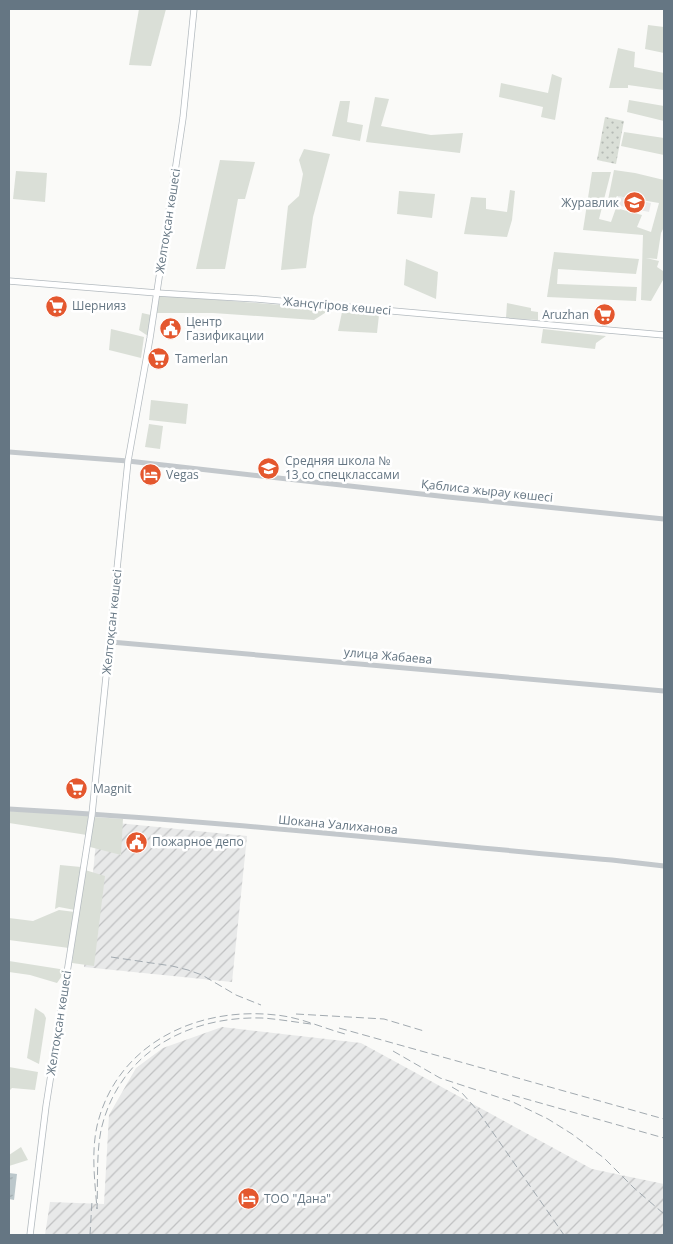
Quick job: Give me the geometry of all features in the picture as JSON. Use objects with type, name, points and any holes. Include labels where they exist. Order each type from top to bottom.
[{"type":"main road","name":"Желтоқсан көшесі","points":[[30,1235],[46,1106],[92,814],[128,461],[157,294],[183,118],[194,9]]},
{"type":"main road","name":"Жансүгіров көшесі","points":[[9,281],[157,294],[257,299],[664,335]]},
{"type":"street","name":"Қаблиса жырау көшесі","points":[[9,452],[128,461],[664,519]]},
{"type":"street","name":"улица Жабаева","points":[[111,642],[664,691]]},
{"type":"street","name":"Шокана Уалиханова","points":[[9,809],[92,814],[360,837],[664,866]]},
{"type":"shaded area","points":[[139,9],[166,9],[151,66],[129,65]]},
{"type":"shaded area","points":[[648,25],[664,27],[664,53],[645,49]]},
{"type":"shaded area","points":[[618,48],[635,52],[634,67],[664,73],[664,90],[628,85],[628,88],[609,88]]},
{"type":"shaded area","points":[[552,74],[562,78],[555,120],[541,117],[543,107],[499,97],[501,83],[548,93]]},
{"type":"shaded area","points":[[375,97],[389,99],[381,126],[431,135],[463,133],[460,153],[366,142]]},
{"type":"shaded area","points":[[629,100],[664,106],[664,121],[627,112]]},
{"type":"shaded area","points":[[340,101],[350,101],[347,122],[363,125],[360,141],[332,136]]},
{"type":"shaded area","points":[[605,117],[624,121],[616,164],[597,160]]},
{"type":"shaded area","points":[[624,132],[664,138],[664,155],[621,146]]},
{"type":"shaded area","points":[[304,149],[330,154],[313,217],[306,268],[281,270],[288,206],[299,196],[303,174],[299,160]]},
{"type":"shaded area","points":[[220,160],[255,162],[245,199],[238,199],[225,269],[196,269]]},
{"type":"shaded area","points":[[614,170],[664,180],[664,227],[661,233],[657,259],[646,258],[659,261],[657,267],[663,271],[663,280],[651,301],[641,300],[643,235],[583,230],[592,172],[611,172],[599,219],[611,222],[616,208],[642,215],[637,227],[651,232],[659,203],[617,196],[613,202],[608,200]]},
{"type":"shaded area","points":[[16,171],[47,173],[45,202],[13,199]]},
{"type":"shaded area","points":[[510,190],[515,191],[512,220],[507,237],[464,234],[471,197],[486,198],[486,209],[507,212]]},
{"type":"shaded area","points":[[399,191],[435,194],[432,218],[397,214]]},
{"type":"shaded area","points":[[618,196],[651,203],[649,212],[616,205]]},
{"type":"shaded area","points":[[554,252],[639,259],[636,274],[558,269],[557,284],[637,287],[636,301],[547,297]]},
{"type":"shaded area","points":[[406,259],[438,272],[436,299],[404,285]]},
{"type":"shaded area","points":[[159,295],[331,309],[314,320],[213,313],[157,313]]},
{"type":"shaded area","points":[[507,303],[531,308],[531,311],[538,312],[538,320],[506,318]]},
{"type":"shaded area","points":[[342,312],[379,315],[377,333],[338,331]]},
{"type":"shaded area","points":[[142,313],[151,315],[148,336],[139,330]]},
{"type":"shaded area","points":[[111,329],[144,337],[141,358],[109,350]]},
{"type":"shaded area","points":[[543,329],[606,336],[596,343],[595,349],[541,343]]},
{"type":"shaded area","points":[[151,400],[188,404],[186,424],[149,420]]},
{"type":"shaded area","points":[[149,424],[163,426],[160,449],[145,447]]},
{"type":"shaded area","points":[[9,811],[90,815],[87,835],[9,823]]},
{"type":"shaded area","points":[[94,817],[123,819],[121,855],[90,847]]},
{"type":"shaded area","points":[[98,821],[247,836],[232,982],[84,967]]},
{"type":"shaded area","points":[[60,865],[81,867],[75,910],[59,907],[55,909]]},
{"type":"shaded area","points":[[85,870],[105,876],[94,966],[72,963]]},
{"type":"shaded area","points":[[59,910],[75,912],[69,948],[9,940],[9,918],[33,921]]},
{"type":"shaded area","points":[[9,961],[66,970],[57,983],[30,975],[9,972]]},
{"type":"shaded area","points":[[35,1008],[44,1014],[46,1018],[39,1064],[27,1058]]},
{"type":"shaded area","points":[[222,1027],[361,1043],[592,1169],[664,1184],[664,1235],[45,1235],[50,1202],[104,1204],[109,1115],[136,1068],[163,1048]]},
{"type":"shaded area","points":[[9,1067],[38,1072],[35,1090],[12,1088],[9,1091]]},
{"type":"shaded area","points":[[21,1147],[28,1160],[9,1166],[9,1155]]},
{"type":"water","points":[[9,1173],[17,1174],[14,1200],[9,1199]]},
{"type":"railway","points":[[111,957],[188,970],[202,975],[236,995],[261,1005]]},
{"type":"railway","points":[[311,1024],[262,1018],[235,1019],[208,1024],[184,1032],[161,1044],[141,1059],[125,1078],[111,1100],[102,1126],[98,1156],[97,1209],[94,1157],[97,1126],[107,1097],[122,1073],[141,1052],[164,1036],[190,1025],[217,1017],[246,1014],[285,1016],[345,1034]]},
{"type":"railway","points":[[296,1014],[384,1019],[424,1031]]},
{"type":"railway","points":[[339,1028],[664,1119]]},
{"type":"railway","points":[[393,1051],[440,1078],[513,1102],[548,1119],[604,1158],[664,1214]]},
{"type":"railway","points":[[452,1087],[462,1093],[478,1111],[564,1235]]},
{"type":"railway","points":[[512,1095],[664,1138]]},
{"type":"railway","points":[[90,1235],[92,1201]]},
{"type":"place","name":"Журавлик","points":[[635,203]]},
{"type":"place","name":"Шернияз","points":[[56,306]]},
{"type":"place","name":"Aruzhan","points":[[605,315]]},
{"type":"place","name":"Центр Газификации","points":[[170,329]]},
{"type":"place","name":"Tamerlan","points":[[159,359]]},
{"type":"place","name":"Средняя школа № 13 со спецклассами","points":[[269,468]]},
{"type":"place","name":"Vegas","points":[[150,475]]},
{"type":"place","name":"Magnit","points":[[77,789]]},
{"type":"place","name":"Пожарное депо","points":[[136,842]]},
{"type":"place","name":"ТОО \"Дана\"","points":[[248,1199]]}]
